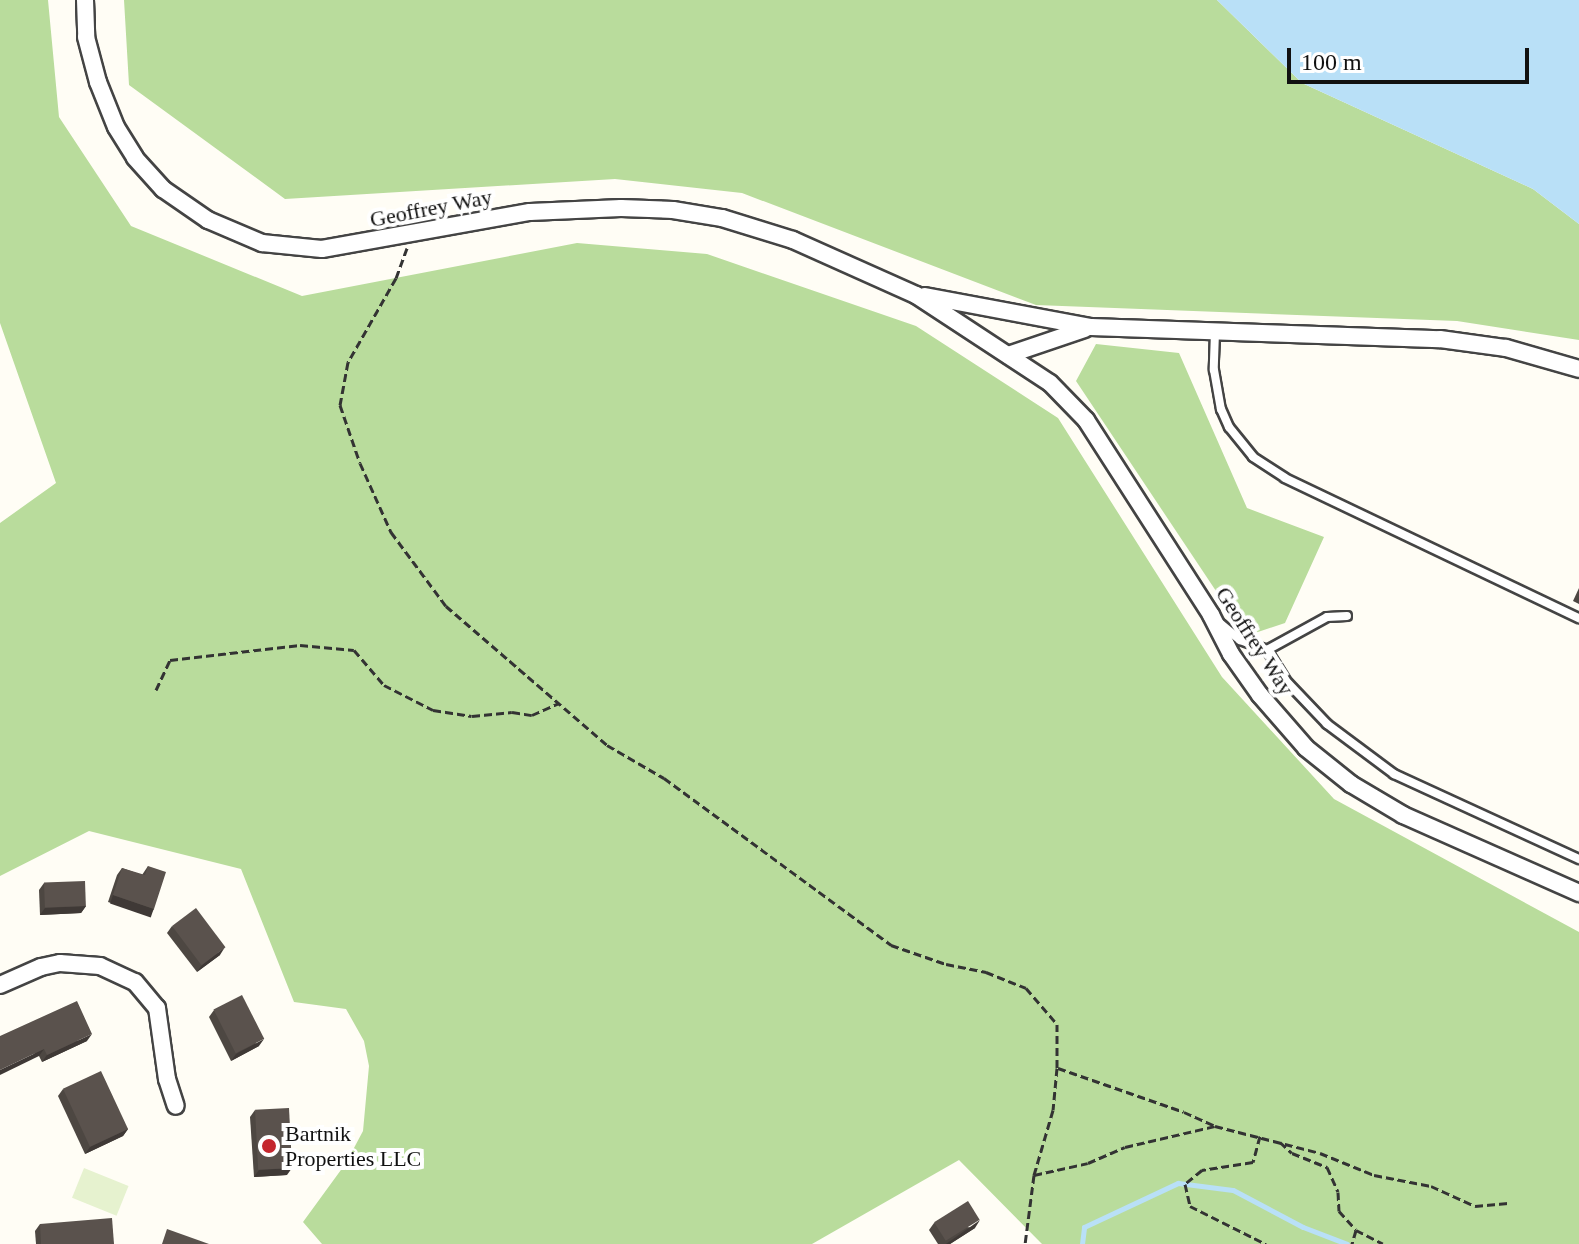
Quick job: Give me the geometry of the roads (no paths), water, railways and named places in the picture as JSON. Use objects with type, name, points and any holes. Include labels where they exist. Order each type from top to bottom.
[{"type":"street","name":"Geoffrey Way","points":[[85,0],[86,37],[98,82],[116,127],[135,158],[163,189],[208,220],[262,243],[322,249],[530,212],[621,208],[673,210],[722,218],[793,240],[916,295],[1050,383],[1086,420],[1260,695],[1306,748],[1351,784],[1403,815],[1579,893]]},
{"type":"street","name":"Geoffrey Way","points":[[916,295],[1091,327],[1440,339],[1506,348],[1579,369]]},
{"type":"street","name":"Geoffrey Way","points":[[1008,355],[1091,327]]},
{"type":"street","points":[[0,985],[41,967],[60,963],[100,966],[135,982],[157,1008],[162,1023],[167,1079],[176,1106]]},
{"type":"lane","points":[[1215,331],[1214,370],[1221,409],[1229,427],[1253,457],[1285,478],[1579,618]]},
{"type":"lane","points":[[1211,615],[1240,640],[1267,650],[1288,683],[1327,724],[1394,774],[1579,859]]},
{"type":"lane","points":[[1267,650],[1327,617],[1347,616]]},
{"type":"water","points":[[1217,0],[1579,0],[1579,224],[1533,189],[1302,83]]},
{"type":"waterway","points":[[1082,1244],[1084,1227],[1178,1183],[1233,1190],[1303,1227],[1347,1244]]},
{"type":"place","name":"Bartnik Properties LLC","points":[[269,1146]]}]
